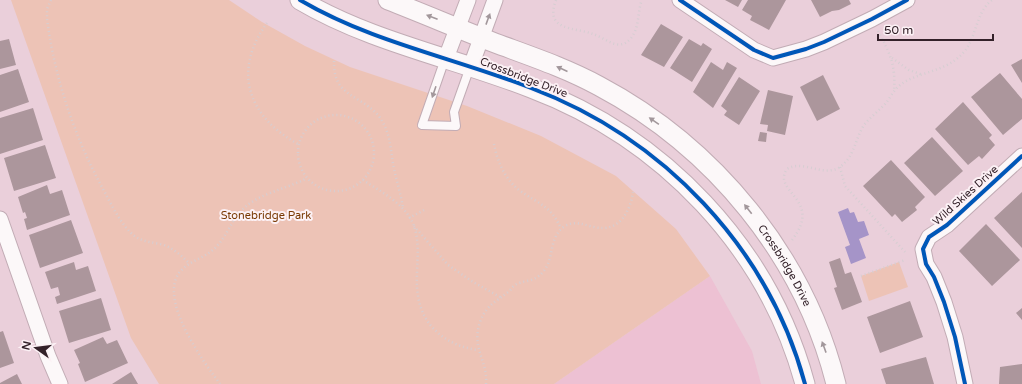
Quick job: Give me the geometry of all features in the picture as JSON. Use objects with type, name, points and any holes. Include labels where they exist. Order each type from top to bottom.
[{"type":"street","name":"Crossbridge Drive","points":[[300,0],[347,24],[532,88],[594,116],[648,151],[690,188],[730,234],[759,277],[785,328],[805,384]]},
{"type":"street","name":"Crossbridge Drive","points":[[388,0],[545,62],[598,85],[633,106],[670,132],[705,162],[750,212],[790,270],[813,318],[836,384]]},
{"type":"street","points":[[446,58],[468,0]]},
{"type":"street","points":[[471,66],[495,0]]},
{"type":"street","points":[[680,0],[731,33],[754,50],[773,58],[801,51],[824,42],[907,0]]},
{"type":"street","name":"Wild Skies Drive","points":[[965,384],[955,337],[944,302],[934,277],[926,264],[923,249],[929,237],[947,225],[1022,156]]},
{"type":"street","points":[[0,219],[48,356],[60,384]]},
{"type":"lane","points":[[446,58],[422,125],[456,126],[454,112],[471,66]]},
{"type":"path","points":[[51,0],[47,9],[47,19],[61,89],[78,137],[99,182],[131,233],[145,242],[165,246],[174,250],[189,263]]},
{"type":"path","points":[[556,0],[553,9],[555,20],[562,27],[592,34],[616,45],[624,44],[634,34],[642,0]]},
{"type":"path","points":[[792,240],[801,226],[803,212],[801,205],[785,184],[784,173],[792,166],[798,165],[823,170],[830,170],[840,167],[852,153],[864,125],[885,105],[894,91],[905,82],[945,66],[962,54],[970,45],[980,17],[992,0]]},
{"type":"path","points":[[267,23],[259,34],[250,58],[249,83],[253,100],[268,123],[277,132],[298,144]]},
{"type":"path","points":[[881,36],[892,58],[894,91]]},
{"type":"path","points":[[892,58],[910,70],[924,75]]},
{"type":"path","points":[[334,61],[335,76],[343,89],[376,113],[388,132],[403,209]]},
{"type":"path","points":[[337,114],[354,119],[367,131],[374,147],[372,165],[363,180],[347,189],[334,191],[321,188],[307,178],[298,162],[298,144],[306,128],[320,117],[337,114]]},
{"type":"path","points":[[494,144],[502,168],[511,182],[525,194],[548,208],[557,219],[561,229]]},
{"type":"path","points":[[840,167],[845,186],[905,252]]},
{"type":"path","points":[[220,384],[189,335],[174,302],[174,283],[178,274],[189,263],[215,249],[240,212],[250,203],[261,196],[292,186],[307,178]]},
{"type":"path","points":[[363,180],[403,209],[414,226],[448,265],[473,282],[500,297]]},
{"type":"path","points":[[486,384],[484,367],[478,350],[478,331],[481,321],[493,302],[508,292],[515,284],[529,282],[542,273],[550,259],[553,239],[561,229],[575,223],[602,229],[611,227],[627,216],[633,192]]},
{"type":"path","points":[[409,218],[426,209]]},
{"type":"path","points":[[414,226],[418,255],[418,295],[426,319],[441,336],[451,343],[461,347],[478,350]]},
{"type":"path","points":[[860,276],[905,260]]},
{"type":"shaded area","points":[[848,208],[850,213],[854,212],[858,222],[864,221],[869,235],[859,239],[866,258],[851,264],[845,247],[850,245],[838,212]]},
{"type":"shaded area","points":[[710,276],[752,351],[761,384],[554,384]]},
{"type":"green space","name":"Stonebridge Park","points":[[11,0],[229,0],[262,22],[305,46],[350,67],[467,106],[541,136],[616,176],[676,229],[710,276],[554,384],[159,384],[131,338]]},
{"type":"green space","points":[[899,262],[908,287],[869,301],[861,276]]},
{"type":"building","points":[[725,0],[742,0],[738,7]]},
{"type":"building","points":[[748,0],[786,0],[769,30],[750,20],[752,16],[742,10]]},
{"type":"building","points":[[811,0],[849,0],[851,4],[820,17]]},
{"type":"building","points":[[661,24],[683,37],[664,67],[641,55]]},
{"type":"building","points":[[9,39],[16,65],[0,69],[0,41]]},
{"type":"building","points":[[689,39],[701,46],[703,43],[712,49],[692,82],[670,68]]},
{"type":"building","points":[[1022,59],[1022,83],[1011,65]]},
{"type":"building","points":[[711,62],[723,70],[727,62],[737,68],[713,108],[693,92]]},
{"type":"building","points":[[18,69],[29,102],[0,112],[0,75]]},
{"type":"building","points":[[1000,73],[1022,99],[1022,119],[1003,135],[971,97]]},
{"type":"building","points":[[823,75],[840,109],[817,121],[800,87]]},
{"type":"building","points":[[739,77],[760,91],[739,125],[724,115],[727,111],[721,106]]},
{"type":"building","points":[[768,90],[793,96],[785,135],[767,131],[768,125],[760,124]]},
{"type":"building","points":[[963,102],[992,135],[989,138],[995,145],[982,159],[979,156],[968,165],[935,129]]},
{"type":"building","points":[[33,108],[43,140],[0,154],[0,118]]},
{"type":"building","points":[[760,132],[767,133],[766,142],[758,141]]},
{"type":"building","points":[[932,137],[963,171],[935,196],[904,163]]},
{"type":"building","points":[[45,145],[56,178],[14,191],[4,158]]},
{"type":"building","points":[[891,160],[925,197],[915,207],[917,210],[902,222],[895,214],[892,217],[863,186]]},
{"type":"building","points":[[47,185],[50,194],[62,190],[70,215],[27,230],[24,219],[27,218],[25,212],[23,213],[18,197]]},
{"type":"building","points":[[1022,192],[1022,248],[994,218]]},
{"type":"building","points":[[71,220],[83,253],[40,268],[29,235]]},
{"type":"building","points":[[986,224],[1020,260],[992,286],[959,251]]},
{"type":"building","points":[[840,258],[845,274],[851,272],[862,302],[842,310],[834,288],[837,287],[829,262]]},
{"type":"building","points":[[74,262],[76,270],[88,266],[96,291],[57,304],[55,297],[60,295],[58,287],[51,289],[45,272]]},
{"type":"building","points":[[101,298],[111,330],[69,343],[59,311]]},
{"type":"building","points":[[910,301],[923,337],[880,353],[867,317]]},
{"type":"building","points":[[1022,308],[1022,320],[1016,313]]},
{"type":"building","points":[[3,331],[14,363],[0,368],[0,332]]},
{"type":"building","points":[[103,337],[107,344],[117,340],[128,363],[85,382],[78,364],[80,363],[74,350]]},
{"type":"building","points":[[926,357],[934,384],[886,384],[881,369]]},
{"type":"building","points":[[1022,364],[1022,384],[999,384],[1000,367]]},
{"type":"building","points":[[131,372],[138,384],[112,384]]},
{"type":"building","points":[[17,374],[22,384],[0,384],[0,383]]},
{"type":"cycle path","points":[[300,0],[327,15],[355,27],[531,88],[579,109],[624,136],[666,168],[704,203],[737,243],[765,287],[788,334],[805,384]]},
{"type":"cycle path","points":[[680,0],[754,50],[773,58],[806,49],[824,42],[907,0]]},
{"type":"cycle path","points":[[965,384],[955,337],[944,302],[934,277],[926,264],[923,249],[929,237],[947,225],[1022,156]]}]
